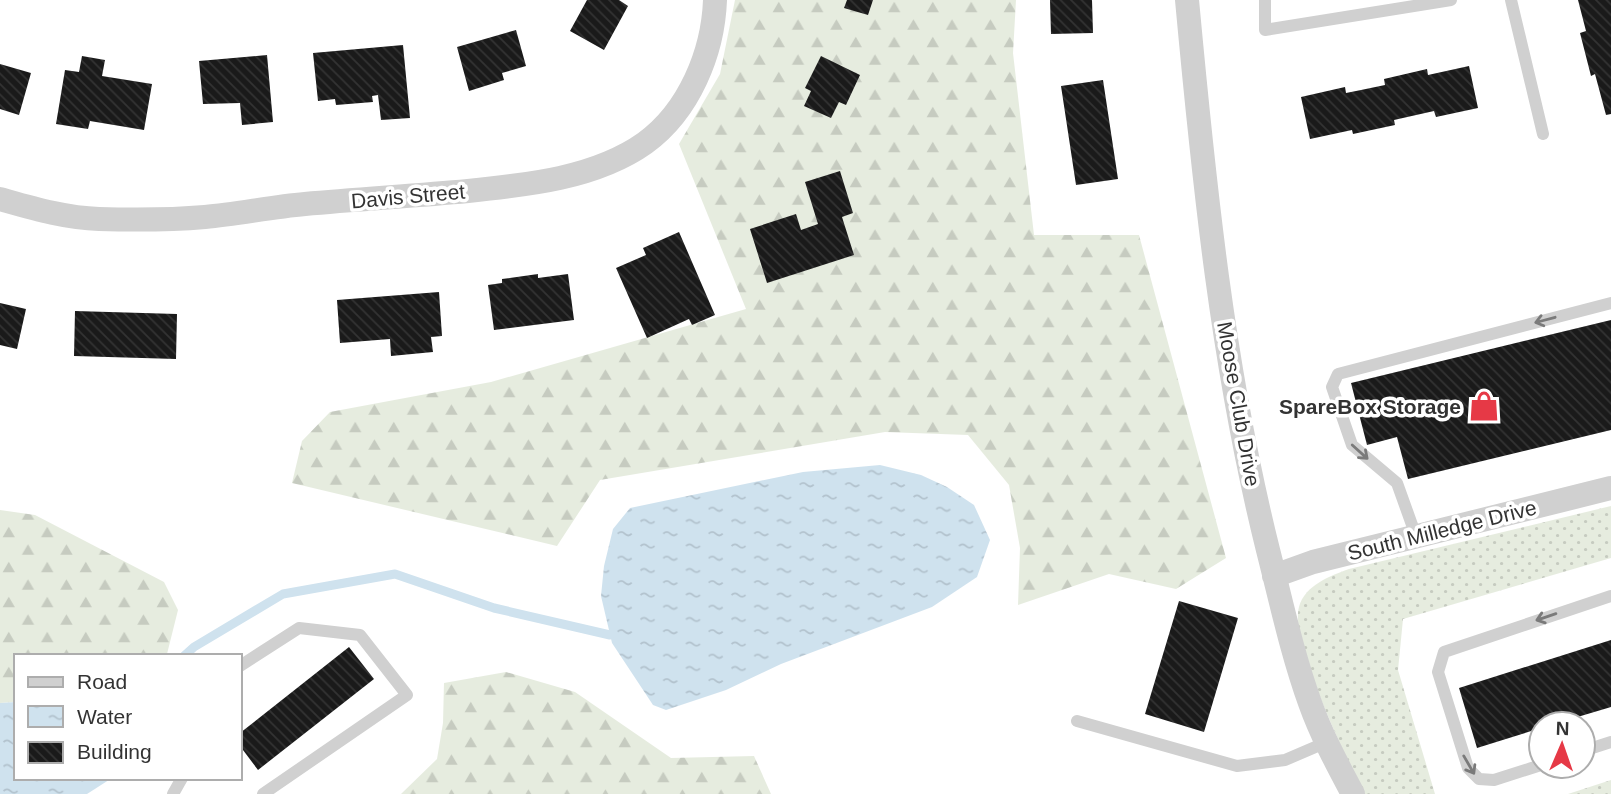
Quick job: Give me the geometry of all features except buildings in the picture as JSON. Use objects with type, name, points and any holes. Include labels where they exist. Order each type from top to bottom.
[{"type":"street","name":"Davis Street","points":[[0,199],[95,219],[151,219],[204,217],[304,204],[529,185],[562,178],[620,158],[644,144],[672,119],[695,84],[705,57],[715,0]]},
{"type":"street","name":"Moose Club Drive","points":[[1187,0],[1202,163],[1236,407],[1252,487],[1285,625],[1310,704],[1353,794]]},
{"type":"street","name":"South Milledge Drive","points":[[1274,576],[1313,562],[1611,488]]},
{"type":"lane","points":[[1265,0],[1265,30],[1451,0]]},
{"type":"lane","points":[[1511,0],[1544,134]]},
{"type":"lane","points":[[1416,536],[1397,483],[1352,445],[1332,387],[1338,374],[1611,303]]},
{"type":"lane","points":[[1527,769],[1494,780],[1479,779],[1468,768],[1438,672],[1444,652],[1611,596]]},
{"type":"lane","points":[[242,665],[299,628],[360,635],[407,695],[262,794]]},
{"type":"lane","points":[[1076,721],[1237,766],[1285,760],[1327,742]]},
{"type":"green space","points":[[735,0],[1016,0],[1013,53],[1034,235],[1139,235],[1226,558],[1176,589],[1109,574],[1018,605],[1020,548],[1009,485],[968,435],[885,432],[600,480],[557,546],[292,483],[302,441],[330,412],[491,382],[746,309],[679,144],[720,74]]},
{"type":"green space","points":[[1611,506],[1611,558],[1403,619],[1398,670],[1435,794],[1364,794],[1321,700],[1303,646],[1298,624],[1299,607],[1312,587],[1349,569]]},
{"type":"green space","points":[[0,510],[35,515],[164,582],[178,610],[167,654],[14,654],[14,702],[0,703]]},
{"type":"green space","points":[[506,672],[575,692],[671,758],[754,756],[771,794],[401,794],[437,759],[443,723],[444,683]]},
{"type":"green space","points":[[1611,780],[1611,794],[1568,794]]},
{"type":"water","points":[[880,465],[921,475],[947,487],[974,505],[990,540],[977,577],[932,607],[781,664],[726,690],[666,710],[653,705],[612,643],[601,596],[604,566],[613,529],[630,508],[803,472]]},
{"type":"water","points":[[14,702],[14,780],[109,780],[87,794],[0,794],[0,703]]},
{"type":"waterway","points":[[186,654],[283,594],[395,574],[494,608],[610,635]]},
{"type":"place","name":"SpareBox Storage","points":[[1484,406]]}]
